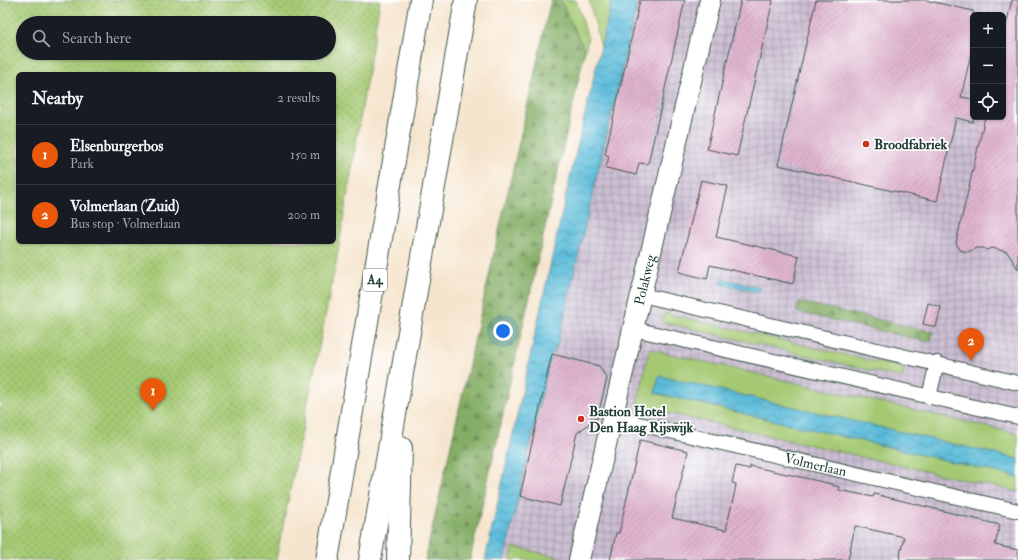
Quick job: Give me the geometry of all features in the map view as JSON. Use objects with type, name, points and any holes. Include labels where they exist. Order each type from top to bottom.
[{"type":"highway","name":"A4","points":[[327,560],[422,0]]},
{"type":"highway","points":[[370,560],[466,0]]},
{"type":"highway","points":[[398,560],[402,377]]},
{"type":"street","name":"Polakweg","points":[[579,560],[710,0]]},
{"type":"street","points":[[642,294],[1018,383]]},
{"type":"street","points":[[634,329],[1018,417]]},
{"type":"street","points":[[929,397],[937,363]]},
{"type":"street","name":"Volmerlaan","points":[[613,418],[1018,511]]},
{"type":"shaded area","points":[[628,0],[1018,0],[1018,560],[503,560]]},
{"type":"green space","points":[[0,0],[380,0],[336,263],[276,560],[0,560]]},
{"type":"green space","points":[[551,0],[560,0],[585,51],[470,560],[425,560]]},
{"type":"green space","points":[[560,0],[576,0],[588,39],[585,51]]},
{"type":"green space","points":[[589,0],[612,0],[601,47]]},
{"type":"green space","points":[[799,302],[934,332],[929,342],[797,312]]},
{"type":"green space","points":[[664,313],[903,368],[903,378],[662,322]]},
{"type":"green space","points":[[649,349],[1018,434],[1018,459],[659,376],[655,393],[1018,477],[1018,492],[637,406]]},
{"type":"green space","points":[[513,547],[559,557],[558,560],[511,560]]},
{"type":"water","points":[[612,0],[638,0],[558,342],[548,367],[504,560],[485,560],[564,203]]},
{"type":"water","points":[[722,278],[760,288],[758,292],[721,284]]},
{"type":"water","points":[[659,376],[1018,459],[1018,477],[655,393]]},
{"type":"building","points":[[640,0],[685,0],[648,164],[639,163],[636,175],[606,168],[609,156],[605,154]]},
{"type":"building","points":[[741,0],[773,0],[737,156],[707,149]]},
{"type":"building","name":"Broodfabriek","points":[[816,0],[925,0],[973,11],[970,12],[970,58],[961,97],[970,98],[970,120],[973,120],[973,122],[956,118],[937,201],[778,165]]},
{"type":"building","points":[[1012,0],[1018,0],[1018,269],[1007,252],[992,248],[986,250],[984,248],[976,248],[968,252],[960,250],[956,243],[984,120],[1006,120],[1006,25]]},
{"type":"building","points":[[701,180],[728,186],[716,237],[799,256],[793,284],[710,265],[707,279],[679,272]]},
{"type":"building","points":[[928,303],[941,307],[936,327],[923,324]]},
{"type":"building","points":[[552,354],[599,366],[607,378],[597,419],[591,418],[589,424],[577,433],[560,506],[520,496]]},
{"type":"building","points":[[640,440],[688,451],[672,518],[726,530],[736,484],[732,483],[736,466],[750,469],[750,466],[832,484],[839,487],[839,490],[873,497],[874,494],[1000,525],[995,545],[1018,550],[1018,560],[899,560],[904,537],[855,526],[848,560],[610,560],[616,533],[619,533]]},
{"type":"place","name":"Broodfabriek","points":[[866,144]]},
{"type":"place","name":"Volmerlaan (Zuid)","points":[[971,361]]},
{"type":"place","name":"Elsenburgerbos","points":[[153,411]]},
{"type":"place","name":"Bastion Hotel Den Haag Rijswijk","points":[[581,419]]}]
